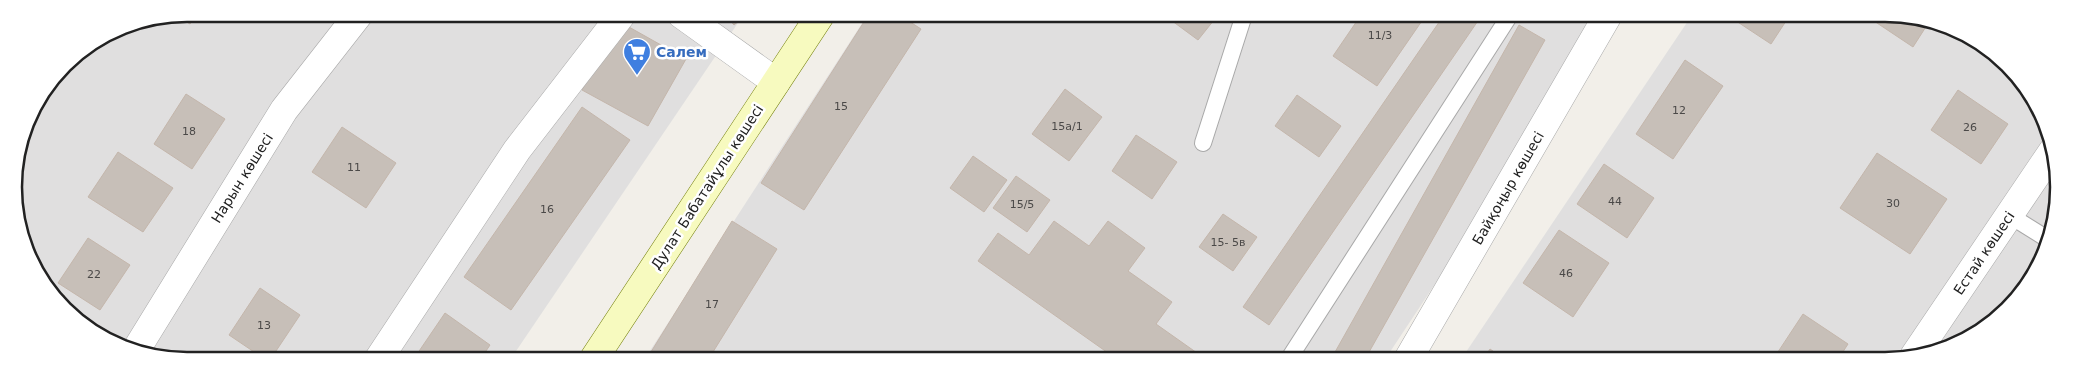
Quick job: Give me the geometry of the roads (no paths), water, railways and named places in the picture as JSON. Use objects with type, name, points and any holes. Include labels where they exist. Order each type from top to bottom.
[{"type":"street","name":"Нарын көшесі","points":[[139,345],[284,110],[353,22]]},
{"type":"street","points":[[383,352],[517,150],[616,22]]},
{"type":"street","points":[[693,22],[776,82]]},
{"type":"street","name":"Дулат Бабатайұлы көшесі","points":[[598,352],[815,22]]},
{"type":"street","name":"Байқоңыр көшесі","points":[[1412,352],[1600,23]]},
{"type":"street","name":"Естай көшесі","points":[[1919,349],[2048,158]]},
{"type":"lane","points":[[1202,143],[1242,23]]},
{"type":"lane","points":[[1293,352],[1505,23]]},
{"type":"lane","points":[[2009,215],[2043,236]]},
{"type":"place","name":"Салем","points":[[637,76]]}]
